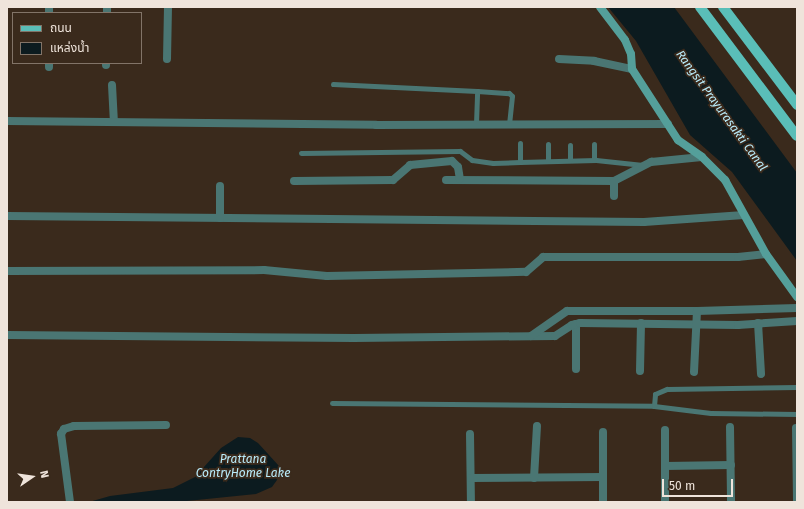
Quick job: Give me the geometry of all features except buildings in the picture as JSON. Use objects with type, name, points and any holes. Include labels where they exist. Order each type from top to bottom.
[{"type":"main road","points":[[700,7],[797,136]]},
{"type":"main road","points":[[723,7],[797,105]]},
{"type":"street","points":[[167,59],[168,7]]},
{"type":"street","points":[[600,7],[625,40],[631,54],[632,69],[678,140],[702,156],[724,180],[766,254],[797,298]]},
{"type":"street","points":[[559,59],[594,61],[632,69]]},
{"type":"street","points":[[112,85],[114,121]]},
{"type":"street","points":[[7,121],[114,121],[270,125],[668,124]]},
{"type":"street","points":[[446,180],[614,181],[643,164],[702,156]]},
{"type":"street","points":[[294,181],[393,180],[410,164],[452,161],[458,167],[460,179]]},
{"type":"street","points":[[614,181],[614,196]]},
{"type":"street","points":[[220,186],[220,218]]},
{"type":"street","points":[[7,216],[644,222],[744,215]]},
{"type":"street","points":[[7,271],[264,270],[327,276],[526,272],[543,257],[738,257],[766,254]]},
{"type":"street","points":[[531,336],[567,311],[697,311],[797,308]]},
{"type":"street","points":[[694,372],[697,311]]},
{"type":"street","points":[[7,335],[354,338],[555,336],[576,324],[641,323],[696,325],[797,321]]},
{"type":"street","points":[[640,371],[641,323]]},
{"type":"street","points":[[758,323],[761,374]]},
{"type":"street","points":[[576,324],[576,369]]},
{"type":"street","points":[[70,502],[61,434],[64,428],[74,426],[166,425]]},
{"type":"street","points":[[534,478],[537,426]]},
{"type":"street","points":[[730,427],[731,502]]},
{"type":"street","points":[[796,428],[797,502]]},
{"type":"street","points":[[665,430],[665,502]]},
{"type":"street","points":[[603,432],[603,502]]},
{"type":"street","points":[[470,434],[471,502]]},
{"type":"street","points":[[665,466],[731,465]]},
{"type":"street","points":[[471,478],[603,477]]},
{"type":"lane","points":[[333,84],[477,91],[512,96],[509,124]]},
{"type":"lane","points":[[476,124],[477,91]]},
{"type":"lane","points":[[520,143],[520,162]]},
{"type":"lane","points":[[548,144],[548,161]]},
{"type":"lane","points":[[594,144],[594,160]]},
{"type":"lane","points":[[570,145],[570,160]]},
{"type":"lane","points":[[301,153],[460,151],[472,160],[493,163],[594,160],[643,164]]},
{"type":"lane","points":[[654,406],[655,394],[667,389],[797,386]]},
{"type":"lane","points":[[332,403],[654,406],[711,413],[797,414]]},
{"type":"water","name":"Rangsit Prayurasakti Canal","points":[[608,7],[674,7],[797,173],[797,261],[732,172],[690,135],[636,41]]},
{"type":"water","name":"Prattana ContryHome Lake","points":[[238,437],[250,438],[258,443],[279,466],[277,480],[272,487],[256,494],[177,502],[89,502],[110,496],[173,488],[195,477],[221,448]]}]
